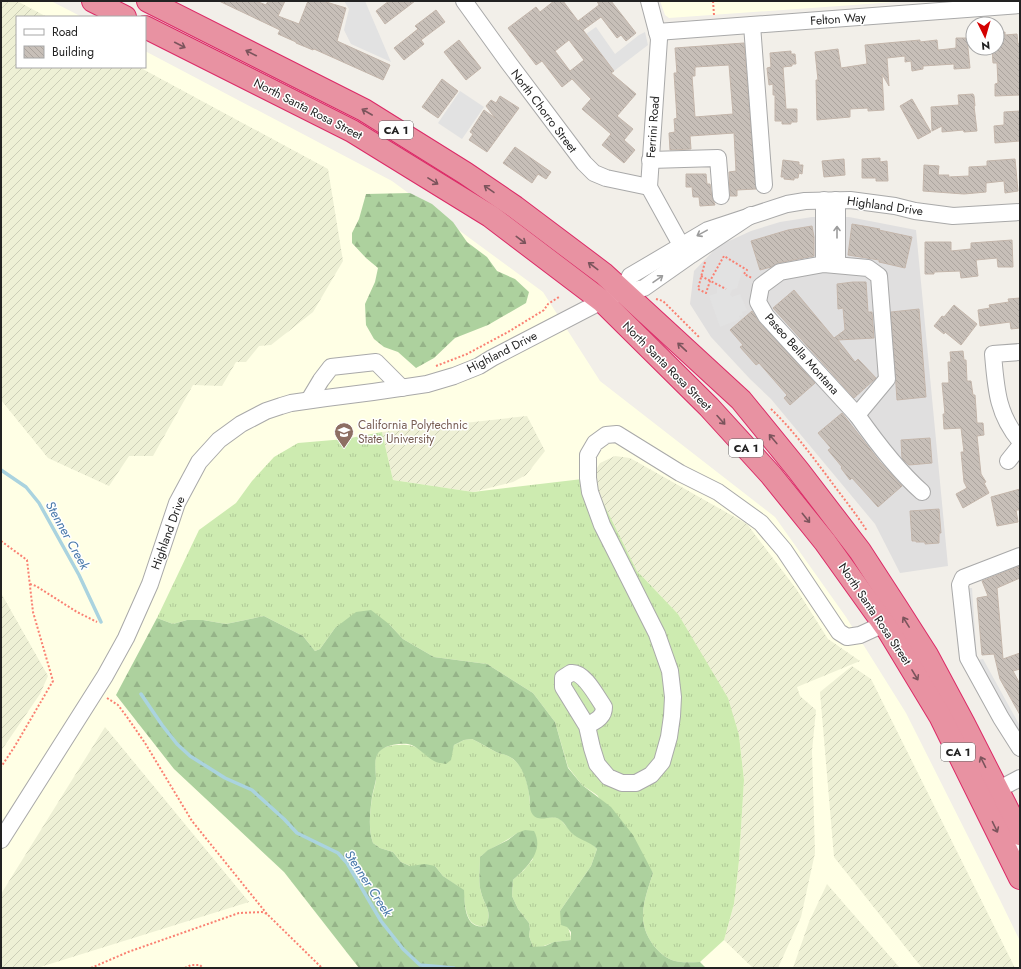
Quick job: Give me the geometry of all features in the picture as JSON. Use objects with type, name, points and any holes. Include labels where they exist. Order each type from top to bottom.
[{"type":"highway","points":[[93,1],[123,16]]},
{"type":"highway","name":"North Santa Rosa Street","points":[[148,1],[364,110],[452,164],[515,207],[604,274],[741,400],[798,470],[860,551],[927,655],[964,724],[989,795],[1014,849],[1020,878]]},
{"type":"highway","name":"North Santa Rosa Street","points":[[146,28],[352,131],[490,216],[602,301],[709,407],[771,475],[825,542],[884,624],[989,795],[1020,834]]},
{"type":"street","name":"North Chorro Street","points":[[464,1],[584,163],[594,173],[606,178],[649,187]]},
{"type":"street","name":"Ferrini Road","points":[[649,1],[659,39],[649,187]]},
{"type":"street","name":"Felton Way","points":[[657,32],[1020,5]]},
{"type":"street","points":[[752,25],[764,185]]},
{"type":"street","points":[[650,160],[718,158],[721,196]]},
{"type":"street","points":[[649,187],[681,245]]},
{"type":"street","points":[[830,200],[831,264]]},
{"type":"street","name":"Highland Drive","points":[[622,292],[630,276],[708,230],[787,204],[805,201],[850,200],[953,216],[1020,212]]},
{"type":"street","name":"Highland Drive","points":[[1,840],[105,676],[126,638],[150,584],[176,503],[199,462],[219,440],[240,424],[266,411],[281,406],[309,400],[427,384],[454,376],[479,366],[499,354],[602,301],[622,292],[644,288],[691,254],[751,215]]},
{"type":"street","points":[[765,283],[780,272],[831,264],[868,268],[879,276],[887,379],[857,415]]},
{"type":"street","name":"Paseo Bella Montana","points":[[765,283],[761,286],[758,302],[766,316],[857,415],[912,484],[922,492]]},
{"type":"street","points":[[1020,352],[993,354],[998,399],[1002,413],[1020,440]]},
{"type":"street","points":[[309,400],[331,367],[376,362],[402,388]]},
{"type":"street","points":[[587,726],[596,764],[608,777],[622,783],[636,783],[651,775],[662,762],[669,737],[672,716],[673,697],[670,671],[657,634],[602,525],[590,492],[588,478],[588,456],[595,442],[606,435],[618,434],[680,473],[718,492],[760,523],[784,550],[839,632],[847,637],[860,636],[884,624]]},
{"type":"street","points":[[1008,461],[1020,446]]},
{"type":"street","points":[[1020,556],[963,578],[960,585],[968,658],[1001,718],[1020,748]]},
{"type":"street","points":[[989,795],[1020,778]]},
{"type":"path","points":[[713,1],[714,15]]},
{"type":"path","points":[[707,258],[698,289],[706,293],[710,281],[724,256],[747,270],[744,274],[753,278],[759,278],[765,283]]},
{"type":"path","points":[[701,276],[726,289]]},
{"type":"path","points":[[434,367],[467,354],[508,332],[544,310],[548,304],[559,297]]},
{"type":"path","points":[[1,541],[27,560],[33,612],[53,681],[1,767]]},
{"type":"path","points":[[30,584],[36,586],[77,612],[97,622]]},
{"type":"path","points":[[95,691],[118,705],[144,743],[192,821],[267,914],[322,968]]},
{"type":"path","points":[[91,968],[128,952],[239,913],[262,912],[267,914]]},
{"type":"path","points":[[185,968],[191,965],[200,965],[203,968]]},
{"type":"shaded area","name":"California Polytechnic State University","points":[[1,1],[51,1],[80,16],[16,16],[16,68],[146,68],[146,52],[392,181],[543,292],[600,381],[775,517],[846,617],[906,713],[1020,941],[1020,968],[1,968]]},
{"type":"shaded area","points":[[1,1],[17,1],[45,16],[16,16],[16,68],[141,68],[328,169],[343,261],[313,312],[271,345],[259,346],[246,362],[236,362],[222,386],[193,385],[153,456],[129,456],[109,486],[48,458],[1,400]]},
{"type":"shaded area","points":[[344,1],[365,1],[391,62],[351,44],[344,30],[349,9]]},
{"type":"shaded area","points":[[660,1],[909,1],[669,18],[665,15]]},
{"type":"shaded area","points":[[596,27],[615,54],[645,32],[648,45],[614,71],[586,34]]},
{"type":"shaded area","points":[[460,91],[484,107],[462,139],[438,123]]},
{"type":"shaded area","points":[[812,217],[849,217],[916,230],[948,566],[900,573],[875,524],[771,399],[711,337],[690,304],[694,271],[718,246],[751,231],[780,222]]},
{"type":"shaded area","points":[[723,257],[743,269],[737,288],[732,290],[730,294],[732,297],[740,294],[747,310],[742,312],[743,315],[739,316],[740,319],[720,327],[709,296],[717,293],[718,283],[709,278]]},
{"type":"shaded area","points":[[527,416],[545,451],[526,475],[513,482],[473,492],[393,480],[382,432]]},
{"type":"shaded area","points":[[615,456],[630,458],[747,524],[797,590],[828,639],[860,661],[797,687],[800,696],[816,710],[812,751],[815,853],[801,917],[778,968],[753,968],[724,940],[734,904],[739,861],[744,780],[739,735],[678,614],[637,571],[591,478],[600,463]]},
{"type":"shaded area","points":[[972,588],[977,660],[983,659],[1020,726],[1020,750],[1014,754],[963,659],[956,589]]},
{"type":"shaded area","points":[[1,593],[48,676],[40,694],[1,751]]},
{"type":"shaded area","points":[[852,666],[871,679],[1015,968],[922,968],[834,857],[820,692]]},
{"type":"shaded area","points":[[105,727],[249,902],[37,968],[1,968],[1,894]]},
{"type":"shaded area","points":[[827,884],[900,968],[793,968],[809,922]]},
{"type":"green space","points":[[410,193],[432,204],[453,222],[467,242],[487,257],[497,271],[515,279],[529,292],[526,303],[488,325],[455,338],[434,358],[416,368],[398,352],[384,347],[374,339],[366,325],[365,304],[375,282],[378,268],[352,243],[352,233],[359,219],[366,194]]},
{"type":"green space","points":[[382,432],[393,480],[473,492],[591,478],[637,571],[678,614],[728,698],[739,735],[744,780],[739,861],[734,904],[724,940],[700,962],[675,961],[662,954],[652,943],[643,922],[643,910],[653,873],[597,795],[582,785],[568,767],[555,722],[533,693],[487,664],[434,657],[403,639],[389,624],[335,628],[320,649],[315,651],[303,636],[264,616],[226,624],[203,620],[187,620],[173,624],[157,618],[199,530],[236,503],[252,481],[274,457],[298,443],[345,439]]},
{"type":"green space","points":[[371,610],[389,624],[403,639],[434,657],[487,664],[533,693],[555,722],[568,768],[582,785],[611,807],[633,835],[653,873],[643,910],[643,922],[652,943],[668,958],[681,962],[700,962],[706,968],[359,968],[284,872],[174,769],[116,695],[157,618],[173,624],[187,620],[203,620],[226,624],[264,616],[303,636],[315,651],[320,649],[335,628],[356,612]],"holes":[[[472,739],[496,752],[508,756],[517,763],[525,778],[533,815],[539,818],[553,817],[559,819],[574,835],[597,849],[591,866],[560,911],[561,925],[567,927],[571,932],[571,940],[533,947],[529,936],[529,923],[518,909],[512,896],[513,880],[528,864],[536,852],[537,838],[534,831],[525,830],[517,833],[508,840],[488,850],[480,857],[480,888],[489,916],[486,926],[473,924],[467,915],[464,890],[443,876],[435,866],[425,864],[410,866],[401,862],[393,852],[380,848],[373,843],[370,832],[370,814],[376,779],[375,761],[379,752],[392,745],[408,744],[412,745],[435,762],[446,764],[451,760],[454,745],[464,740]]]},
{"type":"green space","points":[[472,739],[496,752],[508,756],[519,765],[523,771],[528,786],[530,808],[547,818],[554,817],[560,819],[573,834],[590,842],[597,849],[591,866],[560,911],[569,929],[571,940],[555,942],[540,947],[533,947],[529,936],[529,923],[518,909],[512,896],[513,880],[533,859],[517,833],[480,857],[480,888],[489,916],[486,926],[479,926],[470,920],[467,915],[463,890],[443,876],[435,866],[410,866],[401,862],[393,852],[380,848],[373,843],[370,832],[370,815],[376,780],[376,756],[380,751],[388,746],[407,745],[414,746],[425,754],[452,752],[454,745],[464,740]]},
{"type":"building","points":[[219,1],[256,1],[266,5],[268,1],[285,1],[278,16],[299,24],[308,1],[323,1],[346,8],[337,41],[390,65],[383,80],[314,49],[313,50],[296,43],[278,34],[280,30]]},
{"type":"building","points":[[389,1],[415,1],[385,24],[376,11]]},
{"type":"building","points":[[554,1],[563,1],[578,21],[599,5],[597,1],[611,1],[636,33],[626,41],[621,35],[617,38],[601,17],[583,30],[614,71],[611,73],[636,94],[617,116],[633,129],[624,140],[635,150],[624,163],[602,145],[611,134],[582,109],[591,99],[572,79],[562,87],[542,61],[536,65],[508,28],[536,7],[540,12]],"holes":[[[569,40],[584,60],[570,71],[555,51]]]},
{"type":"building","points":[[436,10],[445,22],[421,40],[424,44],[404,60],[394,48],[418,29],[415,26]]},
{"type":"building","points":[[1017,34],[1018,44],[1020,43],[1020,95],[995,96],[995,84],[998,83],[997,63],[993,63],[993,56],[1005,56],[1005,35]]},
{"type":"building","points":[[956,38],[965,38],[965,56],[969,56],[970,68],[954,69],[954,64],[923,66],[923,69],[912,71],[911,61],[905,62],[905,56],[887,58],[889,86],[882,74],[884,110],[868,111],[868,108],[850,109],[850,117],[817,120],[816,80],[818,80],[815,52],[838,49],[841,68],[867,64],[865,45],[937,40],[938,50],[956,48]]},
{"type":"building","points":[[459,40],[481,68],[466,80],[444,52]]},
{"type":"building","points":[[744,43],[756,189],[737,190],[737,196],[730,196],[729,172],[736,171],[734,133],[690,136],[691,149],[670,150],[669,133],[675,132],[674,119],[677,118],[674,73],[677,73],[675,48]],"holes":[[[729,65],[733,114],[695,117],[692,76],[695,76],[695,67]]]},
{"type":"building","points":[[791,51],[791,54],[795,54],[796,64],[783,67],[786,109],[797,109],[797,122],[782,124],[782,121],[775,121],[775,95],[773,95],[773,84],[769,85],[767,68],[771,67],[770,53]]},
{"type":"building","points":[[442,79],[458,91],[438,118],[422,107]]},
{"type":"building","points":[[973,94],[977,131],[964,132],[963,130],[942,132],[942,126],[932,131],[931,107],[959,105],[958,95]]},
{"type":"building","points":[[500,96],[519,108],[487,152],[469,140],[473,134],[470,132],[484,110],[495,118],[486,106],[491,100],[496,103]]},
{"type":"building","points":[[912,99],[931,132],[918,139],[900,106]]},
{"type":"building","points":[[1020,111],[1020,141],[995,143],[994,126],[1004,125],[1004,112]]},
{"type":"building","points":[[515,147],[551,172],[546,179],[538,174],[532,183],[503,163]]},
{"type":"building","points":[[880,158],[880,162],[887,161],[888,181],[876,181],[876,178],[862,178],[862,159]]},
{"type":"building","points":[[844,159],[845,175],[824,177],[822,161]]},
{"type":"building","points":[[1015,159],[1018,191],[1005,193],[1004,181],[986,183],[986,192],[964,194],[923,191],[924,165],[939,166],[938,175],[949,175],[948,177],[969,176],[969,167],[987,166],[987,161]]},
{"type":"building","points":[[783,160],[799,162],[799,165],[803,165],[802,174],[799,173],[798,178],[794,178],[794,180],[784,179],[784,177],[781,177]]},
{"type":"building","points":[[686,174],[706,174],[707,184],[710,184],[715,205],[700,206],[699,197],[693,197],[692,187],[686,187]]},
{"type":"building","points":[[852,224],[912,237],[905,268],[879,262],[879,260],[848,255]]},
{"type":"building","points":[[812,226],[814,237],[814,256],[778,263],[760,270],[751,241],[788,230]]},
{"type":"building","points":[[1012,240],[1013,267],[998,267],[997,258],[976,260],[978,276],[961,278],[960,271],[934,272],[934,274],[925,274],[925,242],[951,242],[951,251],[971,249],[971,243]]},
{"type":"building","points":[[866,282],[868,312],[872,312],[874,338],[838,340],[855,362],[858,359],[876,378],[854,398],[773,308],[794,290],[834,338],[845,330],[843,308],[838,309],[837,284]]},
{"type":"building","points":[[1020,298],[1020,328],[1011,329],[1010,322],[980,326],[978,310],[990,308],[989,305],[1009,302],[1008,299]]},
{"type":"building","points":[[954,305],[977,324],[961,345],[945,332],[944,334],[934,326]]},
{"type":"building","points":[[919,309],[926,397],[897,400],[891,312]]},
{"type":"building","points":[[752,311],[759,322],[815,383],[790,405],[784,398],[787,395],[759,363],[756,365],[740,347],[743,345],[730,330]]},
{"type":"building","points":[[963,351],[964,360],[966,360],[967,381],[971,381],[973,395],[975,395],[977,423],[983,423],[984,435],[977,436],[981,474],[986,482],[984,483],[989,493],[963,508],[956,494],[967,488],[964,482],[961,452],[964,452],[961,428],[944,429],[943,414],[945,414],[942,383],[949,383],[948,362],[951,362],[950,352]]},
{"type":"building","points":[[842,413],[880,462],[902,486],[878,507],[852,478],[850,480],[841,468],[842,467],[828,450],[831,448],[818,433]]},
{"type":"building","points":[[930,438],[932,463],[909,465],[902,459],[901,440]]},
{"type":"building","points":[[1020,489],[1020,510],[1016,510],[1018,522],[997,526],[991,497]]},
{"type":"building","points":[[939,509],[941,533],[939,533],[939,543],[925,544],[925,542],[912,541],[910,511]]},
{"type":"building","points":[[1020,566],[1020,578],[997,588],[1003,659],[1020,653],[1020,669],[1013,671],[1020,684],[1020,715],[1000,679],[994,654],[982,655],[977,598],[988,596],[982,581]]},
{"type":"waterway","name":"Stenner Creek","points":[[1,470],[26,487],[39,503],[79,575],[101,622]]},
{"type":"waterway","name":"Stenner Creek","points":[[141,694],[177,744],[190,756],[225,778],[252,790],[297,833],[338,853],[347,863],[381,921],[403,949],[420,965],[454,968]]},
{"type":"place","name":"California Polytechnic State University","points":[[344,449]]}]
